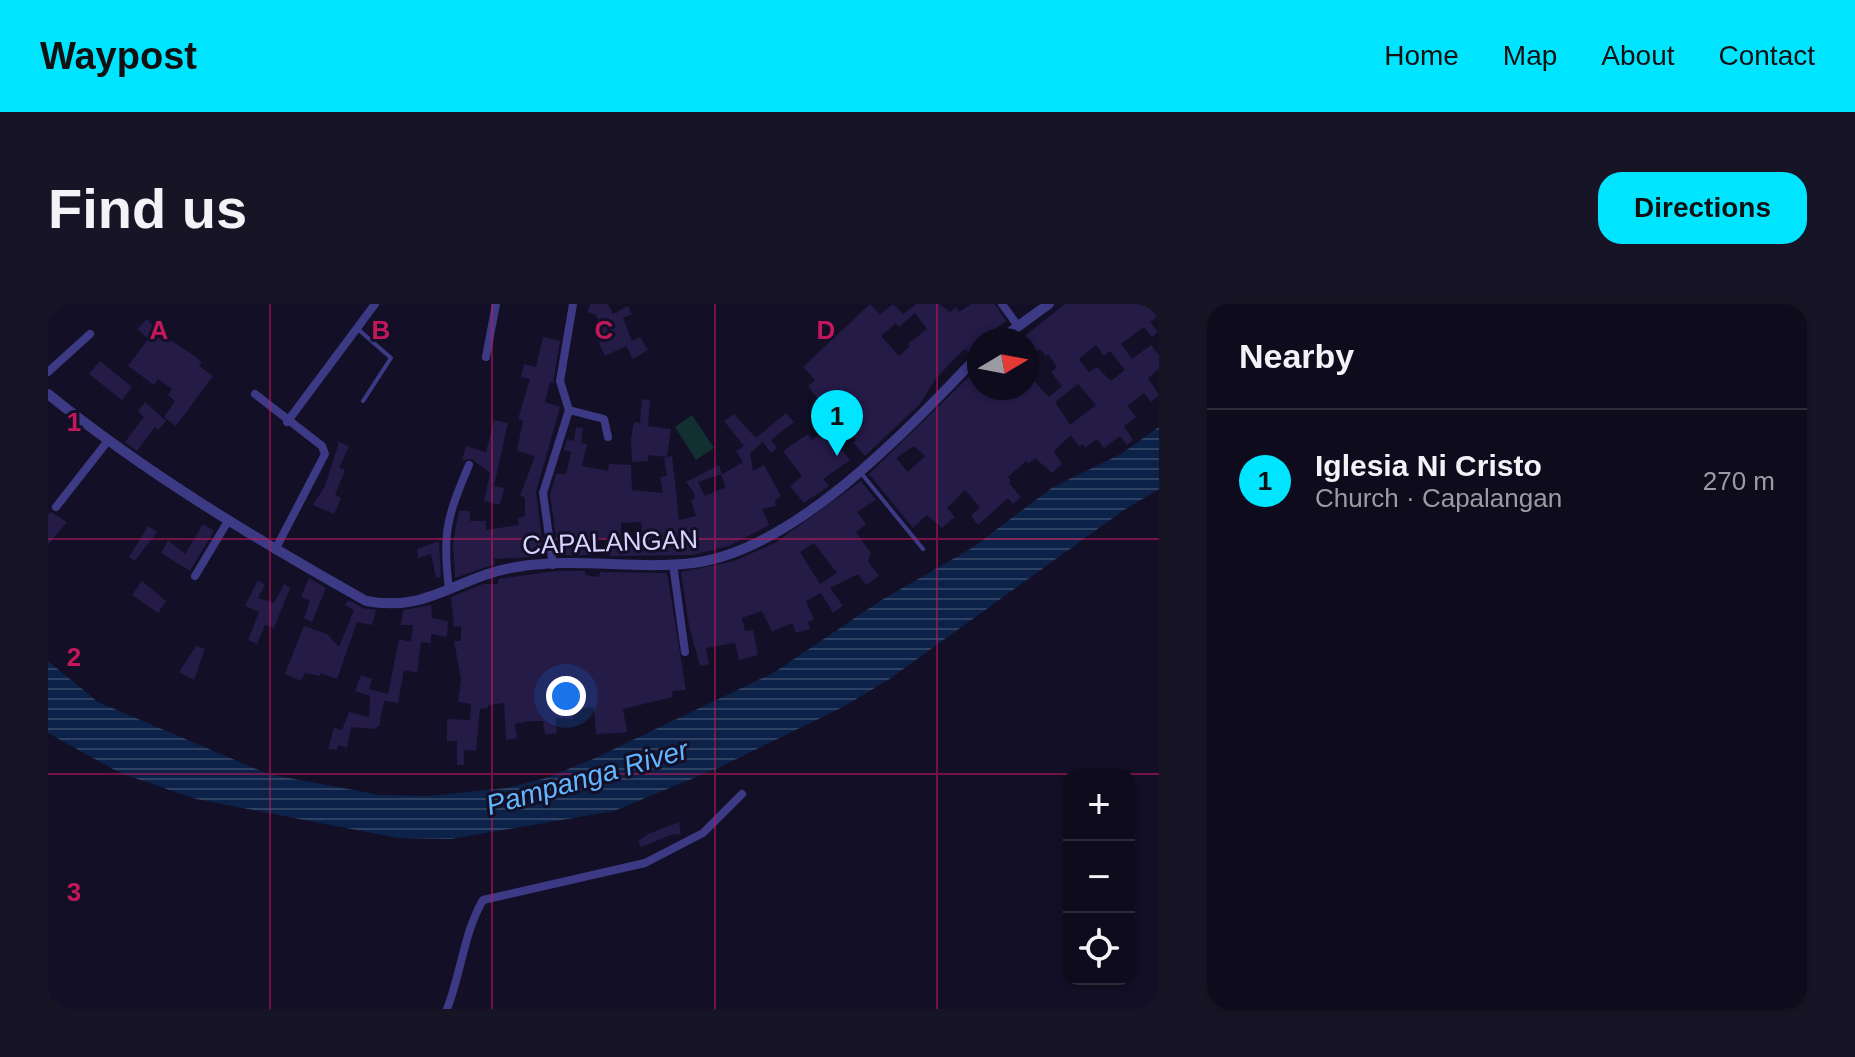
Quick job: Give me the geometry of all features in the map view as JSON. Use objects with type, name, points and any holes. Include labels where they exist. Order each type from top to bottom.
[{"type":"street","points":[[287,422],[375,304]]},
{"type":"street","points":[[486,357],[496,304]]},
{"type":"street","points":[[553,565],[544,519],[543,493],[569,410],[560,381],[573,304]]},
{"type":"street","points":[[1002,304],[1018,326]]},
{"type":"street","points":[[1015,328],[1049,304]]},
{"type":"street","points":[[48,372],[90,334]]},
{"type":"street","name":"CAPALANGAN","points":[[48,394],[107,442],[228,521],[366,601],[386,605],[420,602],[499,569],[553,565],[673,564],[727,557],[791,523],[859,471],[917,419],[967,367]]},
{"type":"street","points":[[255,394],[287,422],[322,446],[325,454],[275,550]]},
{"type":"street","points":[[569,410],[604,419],[608,437]]},
{"type":"street","points":[[56,507],[107,442]]},
{"type":"street","points":[[449,589],[445,531],[448,512],[469,465]]},
{"type":"street","points":[[195,576],[228,521]]},
{"type":"street","points":[[673,564],[685,652]]},
{"type":"street","points":[[447,1009],[461,972],[471,925],[483,900],[645,863],[703,833],[742,794]]},
{"type":"lane","points":[[357,328],[391,358],[363,401]]},
{"type":"lane","points":[[859,471],[923,549]]},
{"type":"green space","points":[[692,415],[714,448],[696,460],[675,427]]},
{"type":"water","name":"Pampanga River","points":[[1159,427],[1159,489],[1124,510],[888,680],[843,707],[718,768],[614,811],[451,839],[398,838],[196,799],[120,773],[48,733],[48,661],[98,702],[268,774],[380,795],[428,796],[507,788],[546,778],[593,759],[775,672],[880,601],[972,548],[1053,487],[1121,454]]},
{"type":"building","points":[[590,304],[608,304],[613,314],[628,306],[632,314],[623,318],[632,341],[640,337],[648,350],[633,359],[626,346],[605,356],[595,333],[602,330],[596,315],[588,312]]},
{"type":"building","points":[[870,304],[880,314],[893,304],[903,314],[916,304],[939,304],[950,312],[956,307],[959,312],[971,304],[995,304],[1006,321],[996,328],[967,328],[967,352],[965,349],[954,359],[934,381],[920,404],[865,456],[853,442],[856,440],[808,386],[815,380],[803,367]],"holes":[[[915,313],[927,329],[908,344],[910,346],[899,356],[881,336],[896,323],[899,327]]]},
{"type":"building","points":[[1065,304],[1159,304],[1159,316],[1150,322],[1158,332],[1152,337],[1144,327],[1121,344],[1132,359],[1151,345],[1159,355],[1159,369],[1148,378],[1159,395],[1151,402],[1144,393],[1127,406],[1136,417],[1124,426],[1133,440],[1127,445],[1120,436],[1104,448],[1097,439],[1085,448],[1083,444],[1079,447],[1071,435],[1054,451],[1062,464],[1052,473],[1035,458],[1028,464],[1026,461],[1008,477],[1009,483],[1021,497],[1013,504],[1008,498],[978,525],[971,516],[980,507],[965,490],[947,508],[955,517],[942,528],[927,515],[913,528],[869,474],[967,379],[967,400],[1039,400],[1039,386],[1049,397],[1062,386],[1051,372],[1057,367],[1040,349],[1039,328],[1035,328]],"holes":[[[1096,345],[1104,356],[1110,351],[1125,370],[1111,381],[1097,367],[1089,372],[1079,359]],[[1078,384],[1096,405],[1070,425],[1055,402]],[[914,446],[925,456],[908,472],[896,458]]]},
{"type":"building","points":[[147,319],[158,332],[196,357],[202,363],[199,366],[213,376],[176,426],[164,417],[175,401],[168,395],[172,389],[158,379],[154,385],[128,366],[148,339],[137,329]]},
{"type":"building","points":[[543,337],[560,341],[553,383],[550,382],[545,402],[560,407],[536,492],[544,556],[494,559],[495,564],[455,578],[453,542],[459,511],[470,511],[470,521],[486,521],[486,530],[519,525],[518,518],[525,516],[525,497],[520,496],[535,456],[517,451],[523,420],[518,419],[530,379],[521,377],[524,364],[536,367]]},
{"type":"building","points":[[100,361],[132,387],[122,400],[89,374]]},
{"type":"building","points":[[642,399],[650,400],[648,426],[671,429],[667,457],[648,455],[648,461],[632,462],[631,439],[634,422],[640,423]]},
{"type":"building","points":[[145,402],[166,421],[158,430],[155,427],[137,451],[125,442],[144,417],[138,411]]},
{"type":"building","points":[[786,413],[794,422],[771,440],[777,448],[771,453],[763,442],[750,453],[753,471],[764,465],[781,496],[775,500],[776,506],[762,509],[769,525],[729,546],[692,555],[610,556],[609,539],[591,538],[592,555],[564,555],[564,551],[558,551],[550,494],[556,474],[566,474],[571,452],[564,450],[567,439],[574,441],[576,427],[583,428],[581,443],[587,444],[582,466],[608,471],[609,464],[631,465],[632,490],[663,493],[660,477],[667,476],[664,458],[672,456],[679,520],[696,516],[691,500],[695,499],[694,493],[686,482],[719,465],[722,474],[698,482],[705,496],[726,487],[721,475],[743,462],[736,451],[744,446],[724,421],[734,414],[756,438]],"holes":[[[641,522],[643,538],[621,540],[621,523]]]},
{"type":"building","points":[[494,420],[508,423],[494,486],[504,488],[500,505],[484,501],[490,473],[472,459],[462,460],[466,446],[486,452]]},
{"type":"building","points":[[821,433],[831,445],[835,442],[850,460],[823,479],[829,486],[804,503],[790,486],[802,476],[783,451],[808,434],[812,440]]},
{"type":"building","points":[[339,442],[349,446],[339,468],[345,470],[335,495],[341,498],[334,514],[313,505],[325,486]]},
{"type":"building","points":[[861,481],[876,500],[857,512],[866,524],[856,532],[871,553],[868,561],[879,576],[866,585],[858,574],[830,588],[843,606],[833,613],[821,593],[806,601],[814,620],[808,622],[810,629],[796,633],[792,623],[772,632],[762,611],[742,618],[745,631],[753,630],[758,655],[739,660],[735,643],[706,648],[709,664],[700,666],[689,626],[681,572],[734,561],[775,543]],"holes":[[[814,543],[837,573],[820,584],[800,552]]]},
{"type":"building","points":[[51,512],[67,522],[48,545],[48,515]]},
{"type":"building","points":[[203,524],[214,531],[190,571],[161,553],[168,540],[185,554]]},
{"type":"building","points":[[148,526],[157,532],[135,561],[129,557]]},
{"type":"building","points":[[439,541],[441,577],[436,578],[431,554],[418,558],[417,549]]},
{"type":"building","points":[[556,571],[585,571],[585,575],[599,577],[600,572],[667,573],[686,690],[672,691],[673,697],[623,709],[627,732],[619,733],[596,734],[594,707],[574,709],[573,719],[555,718],[557,733],[545,735],[543,721],[515,724],[517,738],[506,740],[504,703],[488,705],[488,708],[480,709],[476,751],[464,750],[464,765],[457,765],[457,741],[447,741],[447,719],[470,720],[471,704],[458,702],[461,680],[454,641],[461,641],[461,626],[454,627],[451,597],[483,584],[498,584],[498,579]]},
{"type":"building","points":[[309,578],[326,588],[312,622],[304,618],[310,601],[301,597]]},
{"type":"building","points":[[258,580],[265,585],[258,598],[274,603],[284,584],[290,588],[274,628],[265,625],[257,644],[248,640],[259,612],[245,606]]},
{"type":"building","points":[[142,581],[166,601],[158,613],[132,595]]},
{"type":"building","points":[[348,600],[363,608],[376,610],[372,625],[357,622],[337,679],[320,673],[320,676],[305,673],[301,681],[285,674],[304,626],[327,634],[339,647],[354,610],[345,605]]},
{"type":"building","points":[[431,605],[432,618],[448,621],[447,637],[431,634],[431,643],[421,642],[417,673],[404,670],[398,703],[384,701],[379,726],[374,729],[351,727],[347,748],[338,745],[337,750],[328,749],[334,728],[342,730],[349,712],[369,717],[370,696],[355,691],[361,675],[372,679],[369,689],[388,694],[399,639],[411,642],[413,625],[401,625],[403,610]]},
{"type":"building","points":[[196,646],[205,649],[194,680],[179,672]]},
{"type":"building","points":[[679,822],[681,835],[674,834],[641,847],[638,841],[648,834]]},
{"type":"place","name":"Iglesia Ni Cristo","points":[[837,456]]}]
